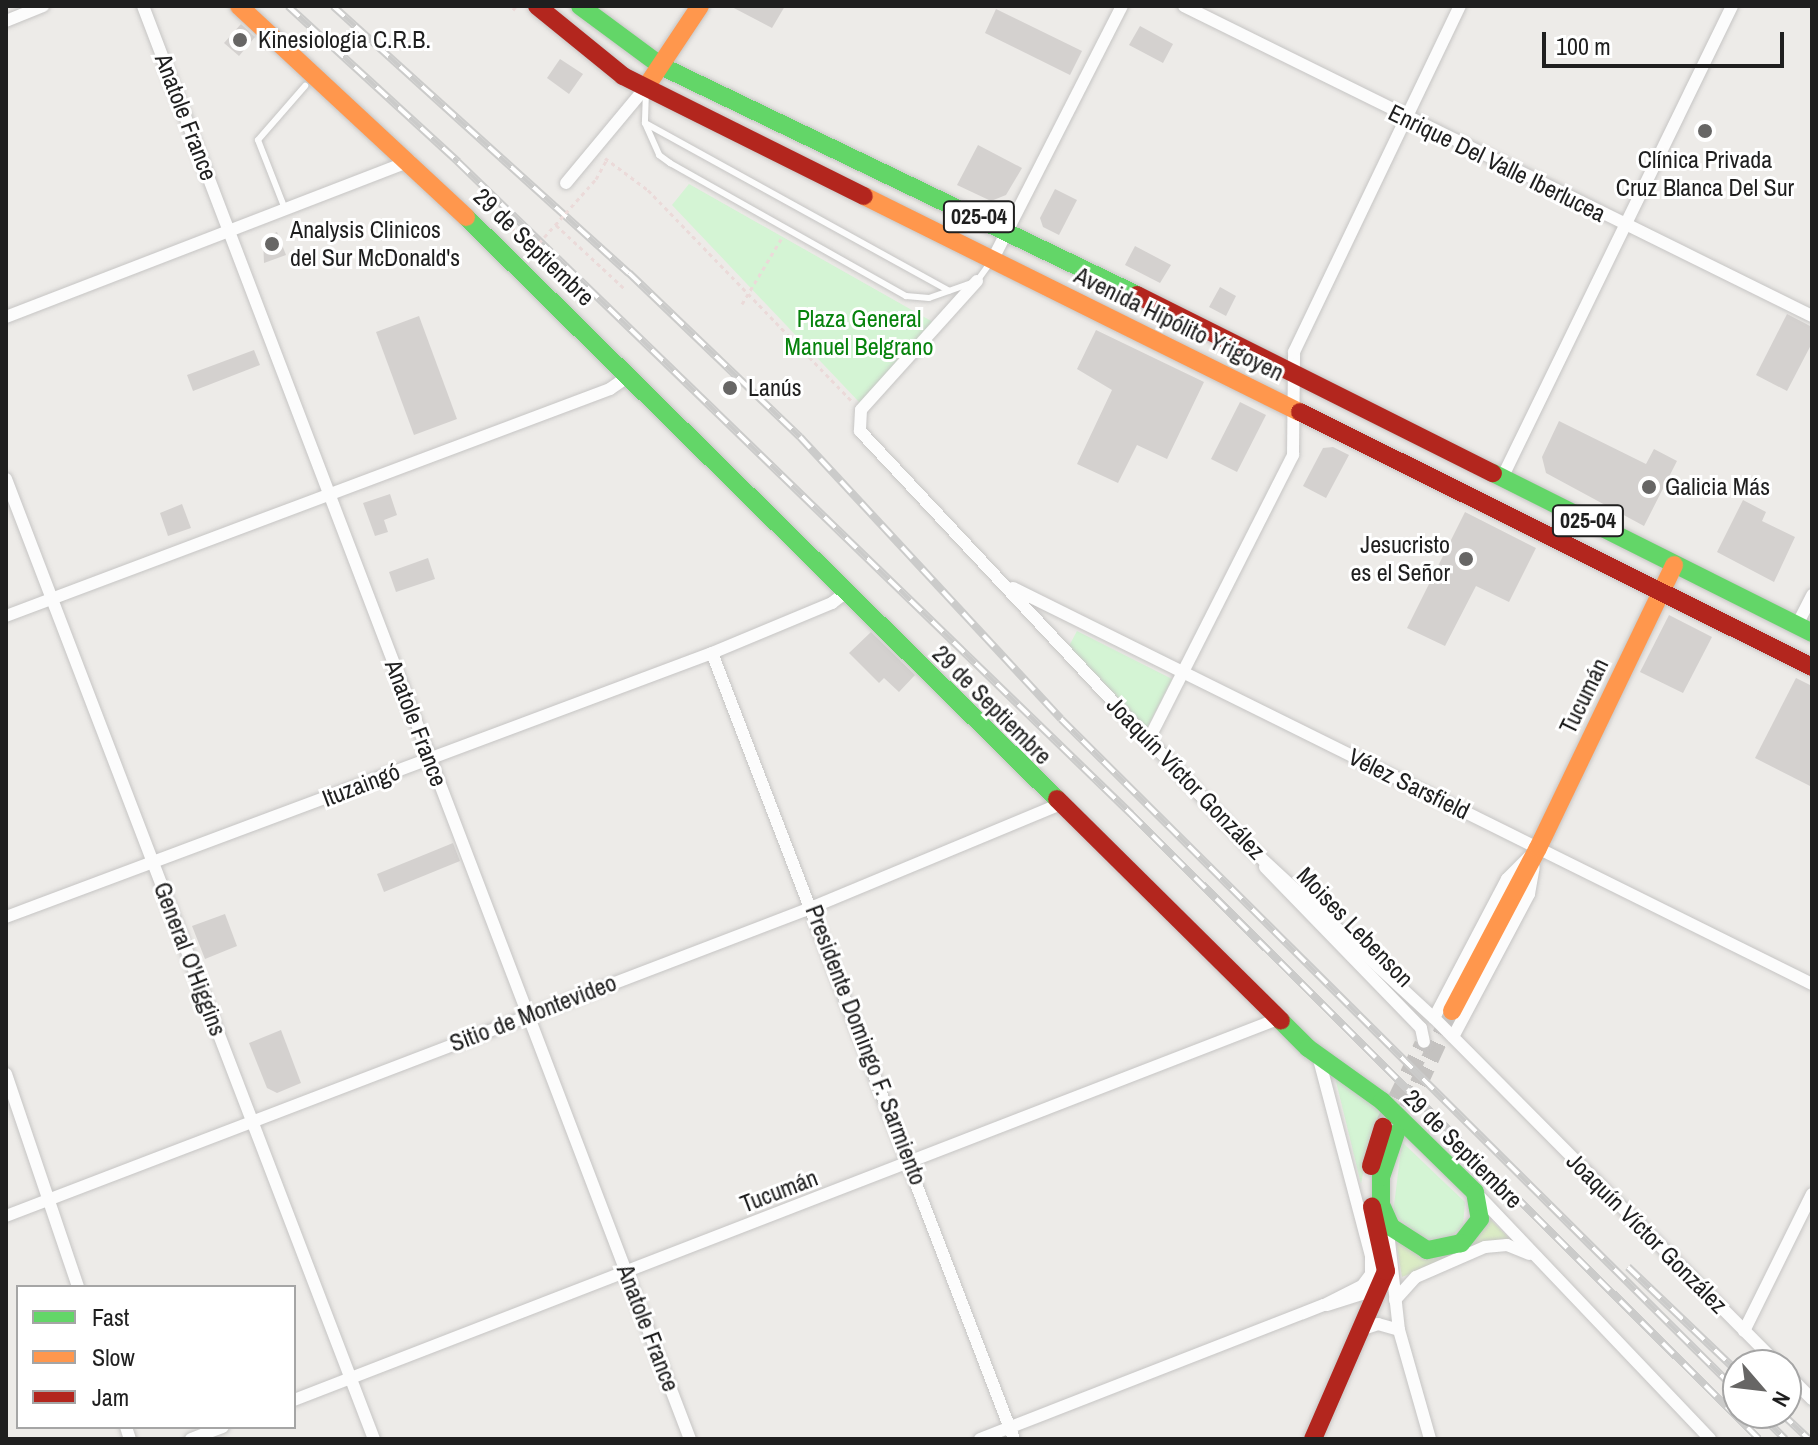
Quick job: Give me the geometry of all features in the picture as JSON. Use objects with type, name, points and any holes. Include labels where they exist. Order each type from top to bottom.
[{"type":"main road","name":"29 de Septiembre","points":[[239,6],[410,161],[630,375],[1058,805],[1278,1019],[1318,1056],[1382,1101],[1475,1192]]},
{"type":"main road","name":"Avenida Hipólito Yrigoyen","points":[[537,6],[623,76],[1812,667]]},
{"type":"main road","name":"Avenida Hipólito Yrigoyen","points":[[580,6],[661,66],[1008,231],[1804,629]]},
{"type":"main road","points":[[646,87],[700,6]]},
{"type":"main road","name":"Tucumán","points":[[1538,848],[1674,565]]},
{"type":"main road","points":[[1443,1014],[1538,848]]},
{"type":"main road","points":[[1313,1439],[1382,1287],[1386,1271],[1369,1193],[1389,1130],[1381,1177],[1386,1218],[1414,1245],[1446,1250],[1468,1238],[1477,1226],[1481,1211],[1475,1192]]},
{"type":"street","points":[[6,21],[43,6]]},
{"type":"street","name":"Anatole France","points":[[143,6],[690,1439]]},
{"type":"street","points":[[993,259],[1122,6]]},
{"type":"street","name":"Enrique Del Valle Iberlucea","points":[[1184,6],[1812,316]]},
{"type":"street","points":[[1148,741],[1293,455],[1294,352],[1460,6]]},
{"type":"street","points":[[1502,478],[1732,6]]},
{"type":"street","points":[[566,183],[646,87]]},
{"type":"street","points":[[6,317],[410,161]]},
{"type":"street","points":[[861,410],[977,281]]},
{"type":"street","points":[[6,616],[610,389],[630,375]]},
{"type":"street","name":"Joaquín Víctor González","points":[[861,410],[860,431],[1248,846],[1443,1014],[1453,1037],[1762,1349]]},
{"type":"street","name":"General O'Higgins","points":[[6,479],[374,1439]]},
{"type":"street","name":"Vélez Sarsfield","points":[[1006,585],[1812,984]]},
{"type":"street","name":"Ituzaingó","points":[[6,917],[154,865],[712,653],[832,603],[846,592]]},
{"type":"street","points":[[1804,629],[1812,595]]},
{"type":"street","name":"Presidente Domingo F. Sarmiento","points":[[712,653],[813,907],[1012,1433]]},
{"type":"street","name":"Sitio de Montevideo","points":[[6,1216],[813,907],[1058,805]]},
{"type":"street","name":"Moises Lebenson","points":[[1248,846],[1284,891],[1421,1028],[1424,1042]]},
{"type":"street","name":"Tucumán","points":[[1453,1037],[1529,894],[1538,848]]},
{"type":"street","name":"Tucumán","points":[[296,1399],[628,1275],[1278,1019]]},
{"type":"street","points":[[1318,1056],[1371,1256],[1399,1330],[1430,1439]]},
{"type":"street","points":[[6,1074],[77,1285]]},
{"type":"street","name":"29 de Septiembre","points":[[1475,1192],[1710,1439]]},
{"type":"street","points":[[1744,1331],[1812,1194]]},
{"type":"street","points":[[1382,1287],[1386,1218]]},
{"type":"street","points":[[980,1439],[1012,1433],[1324,1305],[1416,1277],[1485,1247],[1507,1245],[1537,1258]]},
{"type":"street","points":[[1360,1330],[1378,1324],[1399,1330]]},
{"type":"street","points":[[191,1439],[218,1429]]},
{"type":"lane","points":[[285,209],[258,140],[305,86]]},
{"type":"lane","points":[[646,87],[645,123],[659,155],[906,296],[920,299],[977,281],[993,259]]},
{"type":"lane","points":[[645,123],[949,291]]},
{"type":"path","points":[[594,150],[648,190],[861,410]]},
{"type":"path","points":[[536,247],[596,179],[607,159]]},
{"type":"path","points":[[556,225],[626,290]]},
{"type":"path","points":[[511,227],[560,271]]},
{"type":"path","points":[[742,304],[752,295]]},
{"type":"green space","name":"Plaza General Manuel Belgrano","points":[[689,184],[933,322],[860,403],[672,205]]},
{"type":"green space","points":[[1077,631],[1172,679],[1147,728],[1069,646]]},
{"type":"green space","points":[[1334,1073],[1382,1114],[1370,1137],[1361,1184]]},
{"type":"green space","points":[[1402,1142],[1465,1202],[1463,1226],[1447,1239],[1424,1240],[1393,1213]]},
{"type":"green space","points":[[1486,1215],[1513,1242],[1484,1244],[1402,1277],[1396,1241],[1425,1256]]},
{"type":"building","points":[[730,6],[785,6],[772,28]]},
{"type":"building","points":[[996,9],[1082,51],[1070,75],[985,33]]},
{"type":"building","name":"Kinesiologia C.R.B.","points":[[241,24],[255,37],[239,56],[224,43]]},
{"type":"building","points":[[1140,26],[1173,44],[1163,63],[1129,45]]},
{"type":"building","points":[[560,59],[583,74],[569,94],[547,78]]},
{"type":"building","points":[[978,145],[1022,168],[1006,195],[991,201],[957,185]]},
{"type":"building","points":[[1055,189],[1077,200],[1059,235],[1043,227],[1040,218]]},
{"type":"building","name":"Analysis Clinicos del Sur McDonald's","points":[[277,232],[286,255],[264,263],[263,238]]},
{"type":"building","points":[[1135,246],[1171,265],[1160,283],[1125,265]]},
{"type":"building","points":[[1220,287],[1236,296],[1226,316],[1209,307]]},
{"type":"building","points":[[1787,314],[1812,327],[1812,343],[1787,391],[1756,375]]},
{"type":"building","points":[[419,316],[457,419],[414,435],[376,332]]},
{"type":"building","points":[[1096,330],[1204,382],[1167,459],[1137,445],[1118,483],[1077,464],[1112,390],[1077,369]]},
{"type":"building","points":[[254,350],[260,365],[193,391],[187,375]]},
{"type":"building","points":[[1240,402],[1266,415],[1237,472],[1211,459]]},
{"type":"building","points":[[1559,421],[1646,464],[1654,449],[1677,461],[1644,526],[1546,473],[1542,457]]},
{"type":"building","points":[[1333,447],[1349,455],[1326,498],[1303,486],[1323,448]]},
{"type":"building","points":[[390,494],[397,515],[384,520],[388,532],[375,536],[363,503]]},
{"type":"building","points":[[1743,500],[1766,512],[1762,521],[1795,537],[1774,582],[1717,552]]},
{"type":"building","points":[[182,504],[191,528],[168,536],[160,513]]},
{"type":"building","name":"Jesucristo es el Señor","points":[[1465,512],[1536,548],[1509,602],[1476,586],[1445,646],[1407,628]]},
{"type":"building","points":[[428,558],[435,579],[396,592],[389,572]]},
{"type":"building","points":[[1669,615],[1712,637],[1683,693],[1640,672]]},
{"type":"building","points":[[871,632],[915,675],[899,692],[884,678],[879,683],[849,653]]},
{"type":"building","points":[[1796,678],[1812,686],[1812,787],[1755,758]]},
{"type":"building","points":[[453,843],[460,861],[384,892],[377,874]]},
{"type":"building","points":[[225,914],[237,946],[205,959],[192,926]]},
{"type":"building","points":[[281,1030],[301,1083],[277,1093],[267,1088],[249,1043]]},
{"type":"tunnel","points":[[1396,1133],[1452,1011]]},
{"type":"tunnel","points":[[1385,1123],[1423,1045]]},
{"type":"railway","points":[[288,6],[458,162],[1131,814],[1759,1439]]},
{"type":"railway","points":[[333,6],[629,273],[800,437],[1061,719],[1722,1376]]},
{"type":"railway","points":[[1628,1267],[1722,1357]]},
{"type":"railway","points":[[1775,1429],[1785,1439]]},
{"type":"railway","points":[[1798,1429],[1809,1439]]},
{"type":"traffic: fast","points":[[580,6],[661,66],[1137,295]]},
{"type":"traffic: fast","points":[[466,217],[1057,799]]},
{"type":"traffic: fast","points":[[1493,473],[1812,633]]},
{"type":"traffic: fast","points":[[1281,1021],[1308,1048],[1382,1101],[1475,1192],[1480,1219],[1461,1243],[1427,1250],[1391,1227],[1381,1205],[1381,1177],[1396,1133]]},
{"type":"traffic: slow","points":[[239,6],[466,217]]},
{"type":"traffic: slow","points":[[646,87],[700,6]]},
{"type":"traffic: slow","points":[[864,196],[1300,412]]},
{"type":"traffic: slow","points":[[1452,1011],[1538,848],[1674,565]]},
{"type":"traffic: jam","points":[[537,6],[623,76],[864,196]]},
{"type":"traffic: jam","points":[[1137,295],[1493,473]]},
{"type":"traffic: jam","points":[[1300,412],[1812,667]]},
{"type":"traffic: jam","points":[[1057,799],[1281,1021]]},
{"type":"traffic: jam","points":[[1371,1166],[1383,1127]]},
{"type":"traffic: jam","points":[[1313,1439],[1386,1271],[1372,1207]]},
{"type":"place","name":"Kinesiologia C.R.B.","points":[[240,40]]},
{"type":"place","name":"Clínica Privada Cruz Blanca Del Sur","points":[[1705,131]]},
{"type":"place","name":"Analysis Clinicos del Sur McDonald's","points":[[272,244]]},
{"type":"place","name":"Lanús","points":[[730,388]]},
{"type":"place","name":"Galicia Más","points":[[1649,487]]},
{"type":"place","name":"Jesucristo es el Señor","points":[[1466,559]]}]
